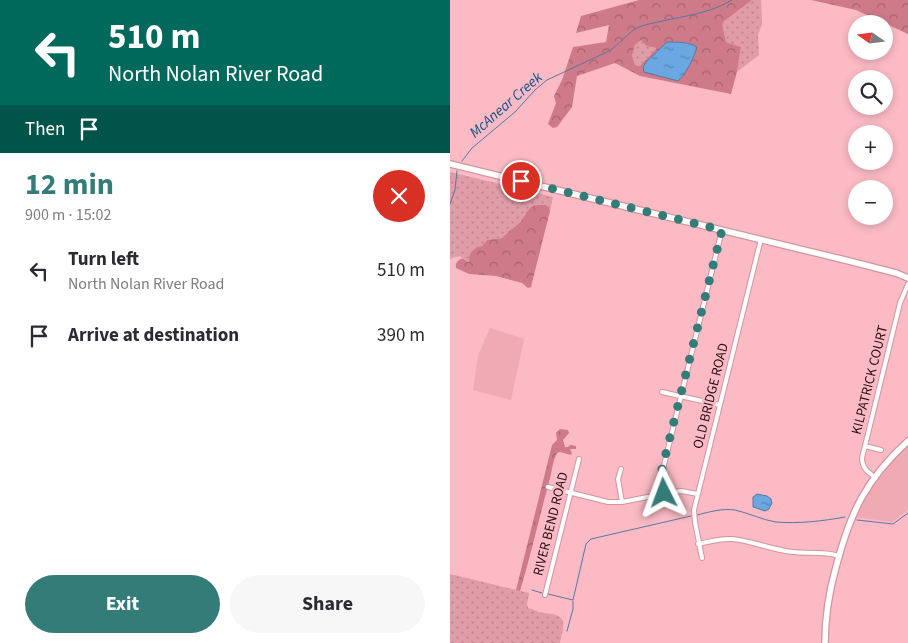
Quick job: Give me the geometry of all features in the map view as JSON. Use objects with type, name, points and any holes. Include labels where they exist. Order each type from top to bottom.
[{"type":"main road","points":[[450,164],[869,266],[908,278]]},
{"type":"main road","points":[[825,643],[828,600],[846,530],[853,514],[875,477],[908,441]]},
{"type":"street","points":[[664,493],[662,469],[722,230]]},
{"type":"street","name":"OLD BRIDGE ROAD","points":[[702,558],[694,514],[761,240]]},
{"type":"street","name":"KILPATRICK COURT","points":[[875,477],[862,465],[862,458],[900,303],[908,284]]},
{"type":"street","points":[[662,392],[720,406]]},
{"type":"street","points":[[865,446],[881,450]]},
{"type":"street","name":"RIVER BEND ROAD","points":[[545,595],[578,459]]},
{"type":"street","points":[[621,469],[618,479],[622,502]]},
{"type":"street","points":[[548,487],[608,502],[622,502],[681,491],[698,494]]},
{"type":"street","points":[[698,544],[734,539],[794,553],[823,552],[839,556]]},
{"type":"shaded area","points":[[752,0],[761,0],[762,24],[758,35],[759,55],[737,72],[741,47],[726,42],[722,23]]},
{"type":"shaded area","points":[[641,40],[657,48],[640,66],[635,65],[632,55],[635,45]]},
{"type":"shaded area","points":[[450,172],[553,197],[550,211],[549,207],[546,206],[532,208],[526,212],[512,231],[506,233],[502,238],[487,240],[468,262],[464,261],[460,256],[450,260]]},
{"type":"shaded area","points":[[490,328],[524,339],[511,400],[473,390],[479,353]]},
{"type":"shaded area","points":[[908,446],[908,510],[892,522],[854,517],[865,496],[881,473]]},
{"type":"shaded area","points":[[450,574],[529,593],[528,608],[558,616],[562,620],[563,628],[560,643],[450,643]]},
{"type":"green space","points":[[639,0],[752,0],[722,23],[726,42],[741,47],[731,94],[640,76],[615,63],[577,76],[572,107],[557,127],[553,128],[548,124],[556,103],[554,96],[562,80],[573,47],[606,42],[609,25],[576,33],[581,16]],"holes":[[[641,40],[647,46],[657,48],[640,66],[635,65],[632,55],[635,45]],[[668,42],[687,43],[697,47],[646,62]]]},
{"type":"green space","points":[[811,0],[908,0],[908,34],[893,27],[893,15],[867,15],[856,10]]},
{"type":"green space","points":[[535,205],[545,205],[549,207],[550,211],[531,287],[528,288],[522,283],[496,276],[469,274],[456,268],[458,260],[463,259],[468,262],[472,251],[482,246],[487,240],[502,238]]},
{"type":"green space","points":[[560,429],[568,430],[569,433],[563,440],[565,447],[570,445],[576,446],[576,449],[570,449],[571,455],[560,452],[555,456],[520,591],[516,590],[552,445],[557,440],[556,433]]},
{"type":"water","points":[[667,42],[687,43],[697,47],[690,65],[678,81],[644,72],[643,67],[646,62]]},
{"type":"water","points":[[757,494],[771,499],[772,503],[769,509],[765,511],[753,507],[753,497]]},
{"type":"waterway","name":"McAnear Creek","points":[[462,161],[472,148],[515,112],[547,80],[609,51],[639,27],[707,11],[732,0]]},
{"type":"waterway","name":"McAnear Creek","points":[[450,204],[455,190],[457,171]]},
{"type":"waterway","points":[[697,515],[730,510],[784,523],[810,522],[845,517]]},
{"type":"waterway","points":[[857,520],[893,524],[908,513]]},
{"type":"waterway","points":[[548,594],[573,600],[586,544],[591,539],[691,516]]},
{"type":"waterway","points":[[532,590],[542,593]]},
{"type":"waterway","points":[[567,631],[573,609],[573,601]]},
{"type":"route","points":[[521,181],[722,230],[662,469],[664,493]]}]
